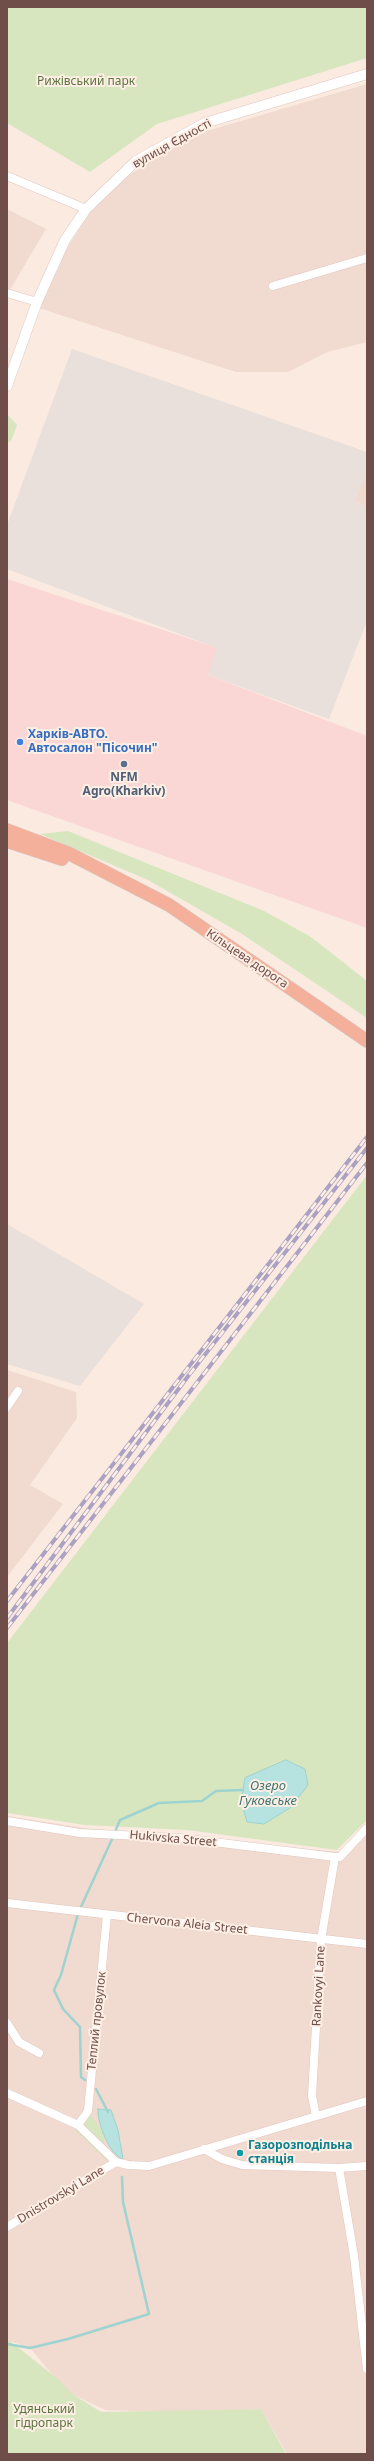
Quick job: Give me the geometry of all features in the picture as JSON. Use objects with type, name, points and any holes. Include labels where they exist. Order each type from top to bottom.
[{"type":"highway","name":"Кільцева дорога","points":[[7,830],[68,853],[169,905],[367,1041]]},
{"type":"highway","name":"Кільцева дорога","points":[[7,840],[124,882]]},
{"type":"street","name":"вулиця Єдності","points":[[7,386],[37,302],[65,240],[86,209],[136,161],[205,123],[367,74]]},
{"type":"street","points":[[7,176],[86,209]]},
{"type":"street","points":[[273,286],[367,258]]},
{"type":"street","points":[[7,293],[37,302]]},
{"type":"street","points":[[7,1407],[18,1391]]},
{"type":"street","name":"Hukivska Street","points":[[7,1821],[80,1833],[181,1838],[338,1857]]},
{"type":"street","points":[[338,1857],[367,1828]]},
{"type":"street","name":"Rankovyi Lane","points":[[316,2116],[312,2096],[321,1940],[338,1857]]},
{"type":"street","name":"Chervona Aleia Street","points":[[7,1903],[321,1940],[367,1944]]},
{"type":"street","name":"Теплий провулок","points":[[78,2124],[88,2111],[107,1915]]},
{"type":"street","points":[[7,2023],[19,2042],[39,2053]]},
{"type":"street","points":[[7,2093],[78,2124],[116,2162],[128,2165],[149,2166],[367,2100]]},
{"type":"street","points":[[204,2150],[222,2160],[242,2165],[339,2168],[367,2166]]},
{"type":"street","name":"Dnistrovskyi Lane","points":[[7,2227],[116,2162]]},
{"type":"street","points":[[339,2168],[354,2256],[367,2369]]},
{"type":"shaded area","points":[[367,84],[367,342],[327,352],[288,372],[236,372],[39,308],[64,253],[90,212],[124,179],[155,158],[207,131]]},
{"type":"shaded area","points":[[7,209],[46,229],[7,295]]},
{"type":"shaded area","points":[[72,349],[367,452],[367,471],[354,501],[367,507],[367,621],[329,719],[208,675],[217,648],[7,569],[7,525]]},
{"type":"shaded area","points":[[367,471],[367,507],[354,501]]},
{"type":"shaded area","points":[[7,579],[218,648],[208,675],[367,736],[367,928],[7,800]]},
{"type":"shaded area","points":[[7,1224],[144,1304],[80,1386],[7,1364]]},
{"type":"shaded area","points":[[7,1370],[76,1392],[77,1418],[30,1485],[63,1504],[7,1577]]},
{"type":"shaded area","points":[[7,1816],[85,1828],[340,1852],[367,1825],[367,2454],[287,2454],[261,2409],[196,2413],[106,2410],[67,2392],[30,2348],[7,2340]]},
{"type":"green space","name":"Рижівський парк","points":[[7,7],[367,7],[367,58],[157,124],[90,172],[7,123]]},
{"type":"green space","points":[[7,414],[17,425],[11,441],[7,443]]},
{"type":"green space","points":[[68,831],[264,911],[311,937],[367,981],[367,1018],[242,934],[148,880],[40,834]]},
{"type":"green space","points":[[367,1175],[367,1820],[337,1850],[187,1830],[85,1825],[7,1813],[7,1643]]},
{"type":"green space","points":[[88,2111],[103,2132],[106,2160],[74,2129]]},
{"type":"green space","name":"Удянський гідропарк","points":[[7,2341],[10,2341],[58,2379],[74,2395],[101,2412],[261,2409],[286,2454],[7,2454]]},
{"type":"water","name":"Озеро Гуковське","points":[[286,1760],[305,1769],[308,1785],[290,1808],[264,1824],[247,1822],[241,1801],[245,1778]]},
{"type":"water","points":[[98,2109],[111,2110],[118,2130],[123,2159],[113,2151],[105,2137],[98,2115]]},
{"type":"waterway","points":[[115,1832],[120,1820],[159,1803],[202,1801],[216,1791],[243,1790]]},
{"type":"waterway","points":[[80,1909],[113,1837]]},
{"type":"waterway","points":[[78,1914],[61,1975],[54,1990],[63,2009],[80,2027],[81,2077],[85,2080]]},
{"type":"waterway","points":[[96,2089],[108,2112]]},
{"type":"waterway","points":[[7,2344],[30,2348],[68,2339],[149,2314],[123,2202],[122,2177]]},
{"type":"railway","points":[[7,1601],[367,1137]]},
{"type":"railway","points":[[7,1618],[189,1375],[367,1148]]},
{"type":"railway","points":[[7,1628],[367,1163]]},
{"type":"place","name":"Харків-АВТО. Автосалон \"Пісочин\"","points":[[20,742]]},
{"type":"place","name":"NFM Agro(Kharkiv)","points":[[124,764]]},
{"type":"place","name":"Газорозподільна станція","points":[[240,2153]]}]
